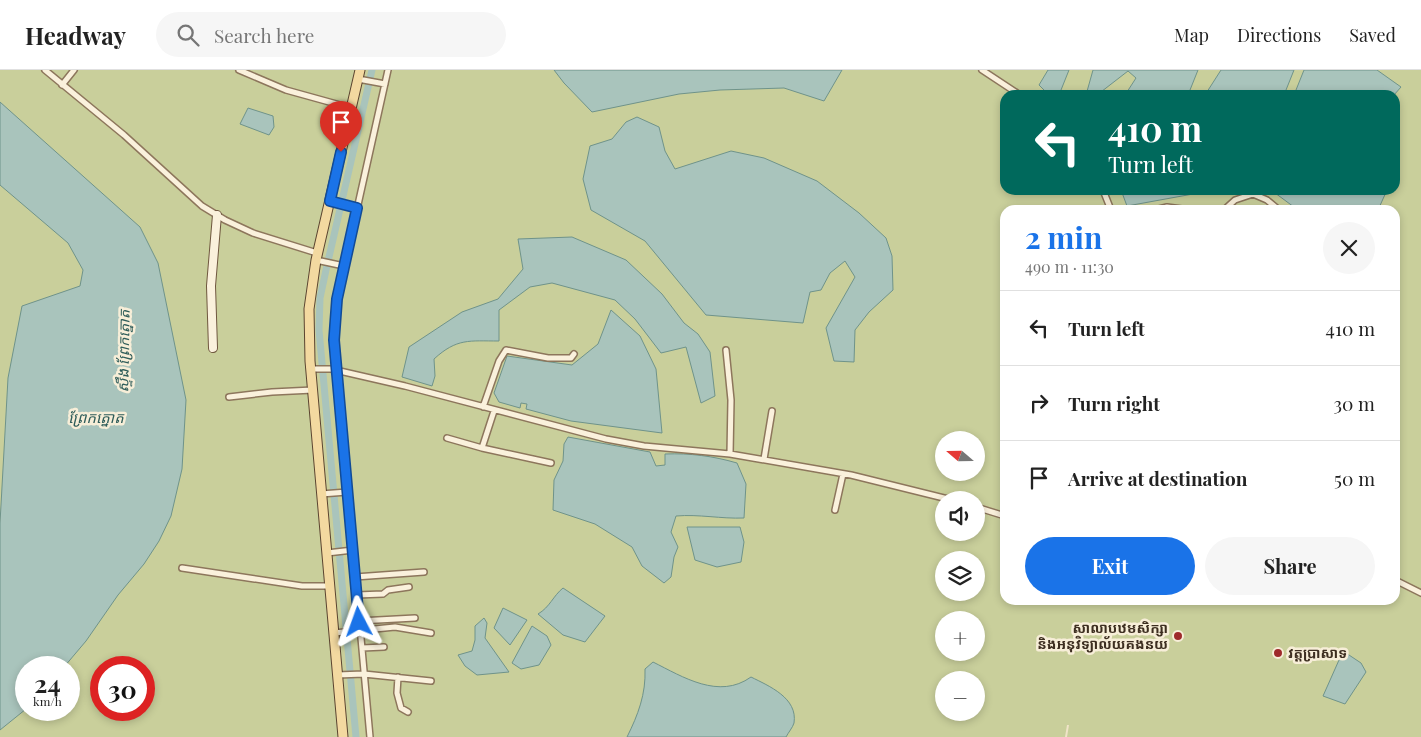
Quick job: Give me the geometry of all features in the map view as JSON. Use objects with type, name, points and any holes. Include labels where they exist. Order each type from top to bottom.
[{"type":"main road","points":[[342,737],[342,675],[338,632],[330,586],[331,552],[321,494],[312,390],[314,368],[309,310],[317,256],[333,202],[359,75]]},
{"type":"street","points":[[45,70],[161,166],[187,194],[217,215],[253,233],[344,266]]},
{"type":"street","points":[[62,84],[74,70]]},
{"type":"street","points":[[239,70],[286,90],[351,108]]},
{"type":"street","points":[[370,737],[362,674],[362,648],[357,630],[359,622],[357,595],[351,550],[337,371],[334,356],[335,317],[344,266],[388,70]]},
{"type":"street","points":[[982,70],[1012,90]]},
{"type":"street","points":[[359,75],[385,84]]},
{"type":"street","points":[[1230,205],[1235,200],[1250,195]]},
{"type":"street","points":[[1255,195],[1273,205]]},
{"type":"street","points":[[333,202],[357,208]]},
{"type":"street","points":[[213,348],[211,286],[217,215]]},
{"type":"street","points":[[482,407],[499,361],[506,350],[561,360],[571,358],[574,354]]},
{"type":"street","points":[[726,350],[731,400],[730,454]]},
{"type":"street","points":[[314,368],[330,369],[615,441],[764,459],[843,474],[935,496]]},
{"type":"street","points":[[229,397],[312,390]]},
{"type":"street","points":[[482,448],[494,411]]},
{"type":"street","points":[[764,459],[772,412]]},
{"type":"street","points":[[447,438],[482,448],[551,463]]},
{"type":"street","points":[[835,510],[843,474]]},
{"type":"street","points":[[321,494],[347,492]]},
{"type":"street","points":[[985,510],[1000,514]]},
{"type":"street","points":[[331,552],[351,550]]},
{"type":"street","points":[[182,568],[302,586],[330,586]]},
{"type":"street","points":[[355,577],[424,572]]},
{"type":"street","points":[[1400,582],[1421,592]]},
{"type":"street","points":[[357,595],[383,594],[388,590],[409,587]]},
{"type":"street","points":[[359,622],[415,618]]},
{"type":"street","points":[[338,632],[396,628],[431,633]]},
{"type":"street","points":[[362,648],[384,647]]},
{"type":"street","points":[[342,675],[362,674],[431,681]]},
{"type":"street","points":[[398,678],[397,693],[401,708],[408,712]]},
{"type":"green space","points":[[0,70],[1421,70],[1421,737],[1067,737],[1069,725],[1067,725],[1065,737],[0,737]]},
{"type":"water","points":[[554,70],[842,70],[824,101],[784,88],[720,90],[679,94],[592,112]]},
{"type":"water","points":[[1048,70],[1069,70],[1061,90],[1044,90],[1039,85]]},
{"type":"water","points":[[1093,70],[1198,70],[1190,90],[1128,90],[1136,78],[1128,71],[1103,90],[1087,90]]},
{"type":"water","points":[[1221,70],[1294,70],[1286,90],[1208,90]]},
{"type":"water","points":[[1304,70],[1377,70],[1401,87],[1398,90],[1296,90]]},
{"type":"water","name":"ព្រែកត្នោត","points":[[0,102],[140,227],[158,263],[186,400],[182,469],[171,516],[159,541],[144,564],[118,595],[73,656],[15,656],[15,718],[0,730],[0,523],[8,378],[22,306],[80,286],[83,270],[68,243],[0,185]]},
{"type":"water","points":[[248,108],[273,116],[274,127],[269,135],[240,124]]},
{"type":"water","points":[[637,117],[659,127],[665,151],[675,169],[731,151],[764,158],[817,181],[859,213],[886,238],[892,256],[893,290],[869,312],[855,330],[854,362],[834,361],[826,328],[855,277],[845,261],[830,273],[821,290],[810,292],[803,323],[706,315],[645,241],[591,210],[583,179],[590,146],[612,139],[626,122]]},
{"type":"water","points":[[1123,195],[1188,195],[1132,205],[1127,205]]},
{"type":"water","points":[[1278,195],[1385,195],[1380,205],[1291,205]]},
{"type":"water","points":[[572,237],[626,260],[662,294],[684,323],[698,334],[710,352],[715,396],[701,403],[686,347],[661,353],[635,319],[615,300],[552,283],[530,287],[499,310],[499,341],[464,342],[442,352],[434,359],[435,376],[432,386],[402,377],[409,347],[462,312],[498,299],[523,269],[518,239]]},
{"type":"water","points":[[611,310],[640,336],[656,369],[662,433],[571,421],[526,409],[527,404],[521,403],[520,408],[499,402],[494,393],[507,356],[572,365],[598,344]]},
{"type":"water","points":[[568,437],[650,452],[656,466],[665,465],[665,454],[719,458],[737,463],[746,484],[744,518],[676,516],[671,532],[678,547],[674,557],[671,577],[664,583],[642,566],[632,547],[595,524],[553,510],[554,480],[563,461],[564,444]]},
{"type":"water","points":[[687,527],[740,527],[744,542],[741,562],[717,567],[695,560]]},
{"type":"water","points":[[563,588],[605,616],[585,642],[563,635],[538,614],[546,608]]},
{"type":"water","points":[[503,608],[527,620],[510,645],[494,628]]},
{"type":"water","points":[[484,618],[487,623],[485,638],[509,672],[477,675],[465,666],[458,655],[472,651],[475,640],[475,626]]},
{"type":"water","points":[[532,626],[547,636],[551,645],[539,665],[521,669],[512,663]]},
{"type":"water","points":[[1343,651],[1361,663],[1366,672],[1345,704],[1323,696]]},
{"type":"water","points":[[653,662],[701,684],[714,686],[739,684],[751,677],[774,689],[787,700],[792,707],[794,723],[786,737],[627,737],[635,721],[640,704],[644,687],[645,669]]},
{"type":"waterway","points":[[356,737],[319,330],[320,298],[372,70]]},
{"type":"place","name":"សាលាបឋមសិក្សា និងអនុវិទ្យាល័យគងនយ","points":[[1178,636]]},
{"type":"place","name":"វត្តប្រាសាទ","points":[[1278,653]]},
{"type":"route","points":[[341,152],[330,201],[357,208],[337,299],[334,356],[339,388],[339,407],[359,622]]},
{"type":"water label","name":"ស្ទឹង ព្រែកត្នោត","points":[[124,351]]}]
